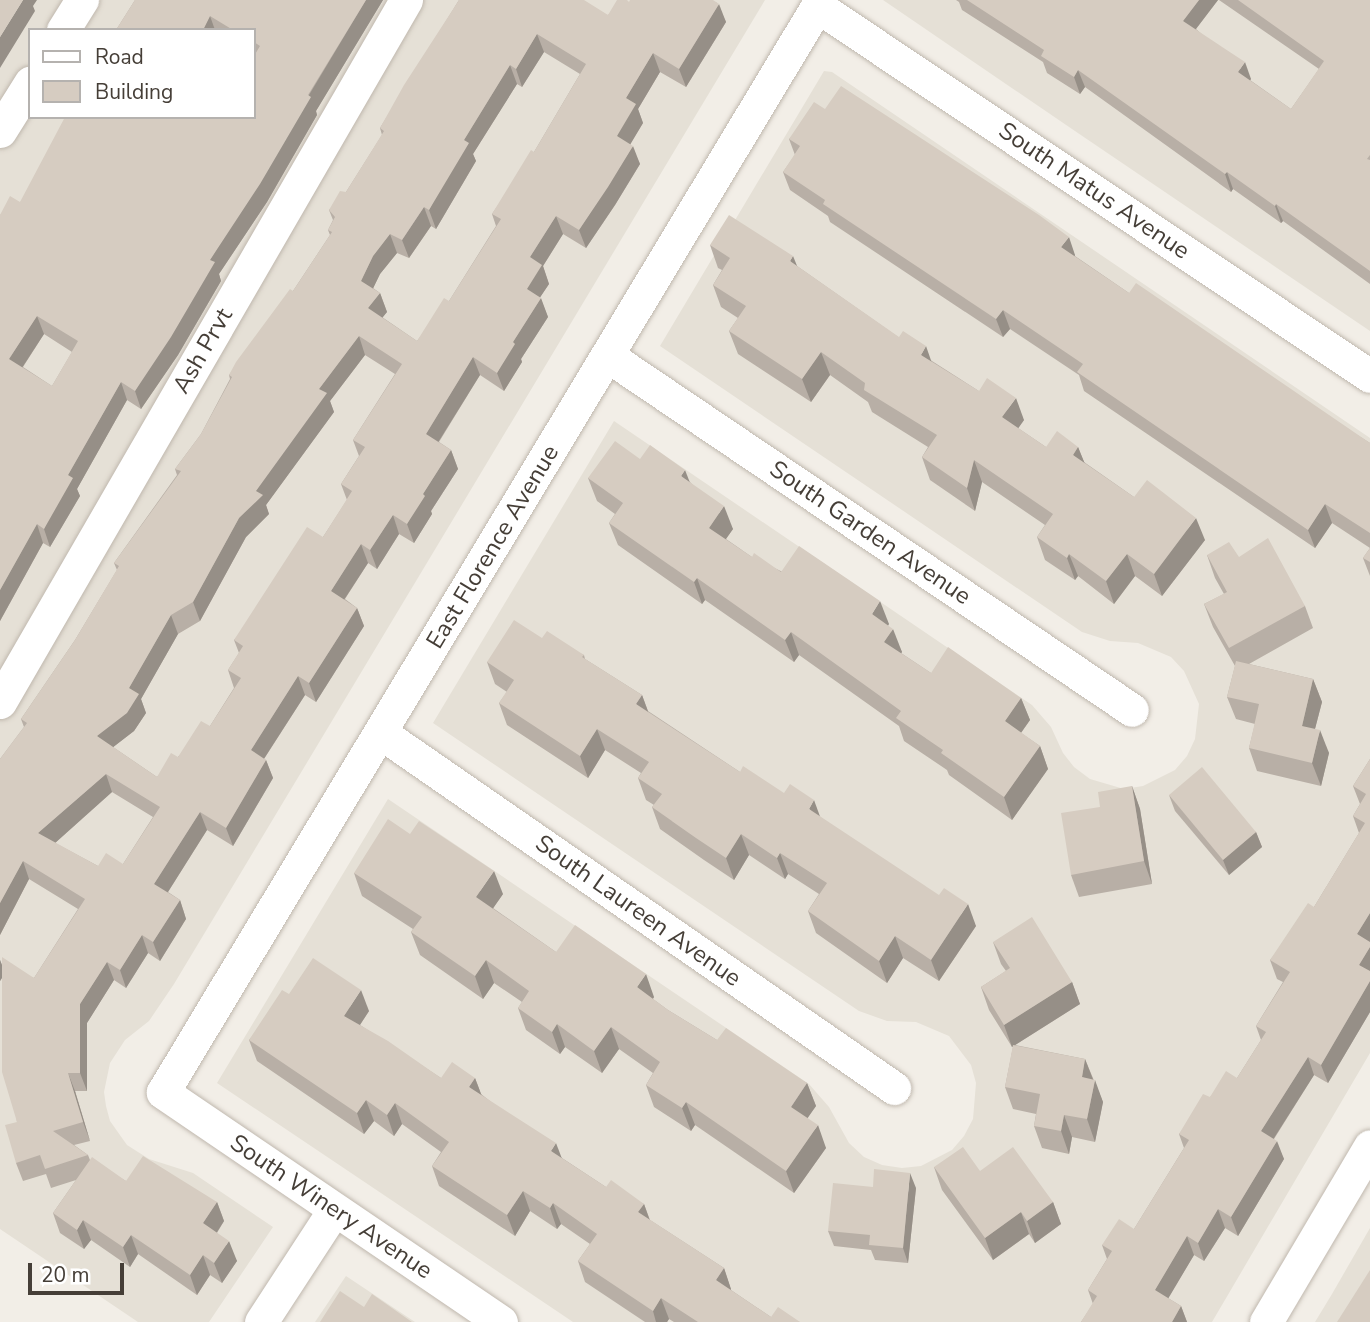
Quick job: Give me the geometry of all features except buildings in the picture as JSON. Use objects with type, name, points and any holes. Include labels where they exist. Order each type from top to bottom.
[{"type":"street","points":[[64,28],[82,0]]},
{"type":"street","name":"Ash Prvt","points":[[0,702],[406,0]]},
{"type":"street","name":"East Florence Avenue","points":[[163,1092],[819,3]]},
{"type":"street","name":"South Matus Avenue","points":[[819,3],[1370,376]]},
{"type":"street","points":[[0,131],[28,86]]},
{"type":"street","name":"South Garden Avenue","points":[[608,356],[1132,710]]},
{"type":"street","name":"South Laureen Avenue","points":[[381,733],[894,1088]]},
{"type":"street","name":"South Winery Avenue","points":[[163,1092],[501,1322]]},
{"type":"street","points":[[1266,1322],[1370,1146]]},
{"type":"street","points":[[261,1322],[334,1210]]},
{"type":"shaded area","points":[[0,0],[765,0],[174,984],[149,1021],[125,1040],[110,1063],[104,1092],[106,1106],[110,1121],[127,1145],[149,1159],[193,1173],[273,1227],[209,1322],[138,1322],[0,1229]]},
{"type":"shaded area","points":[[883,0],[1370,0],[1370,331],[1072,129]]},
{"type":"shaded area","points":[[824,71],[832,72],[1370,438],[1370,1053],[1212,1322],[573,1322],[217,1083],[388,799],[809,1084],[829,1107],[849,1143],[864,1157],[882,1165],[902,1168],[921,1166],[952,1150],[964,1136],[973,1119],[976,1083],[971,1065],[949,1036],[916,1022],[887,1021],[859,1011],[433,723],[614,421],[1032,705],[1051,727],[1063,753],[1074,767],[1090,779],[1124,789],[1143,786],[1175,770],[1187,756],[1195,739],[1199,704],[1184,671],[1171,657],[1138,643],[1110,641],[1082,632],[660,346]]},
{"type":"shaded area","points":[[1370,1228],[1370,1322],[1315,1322],[1332,1294]]},
{"type":"shaded area","points":[[346,1276],[415,1322],[315,1322]]}]
